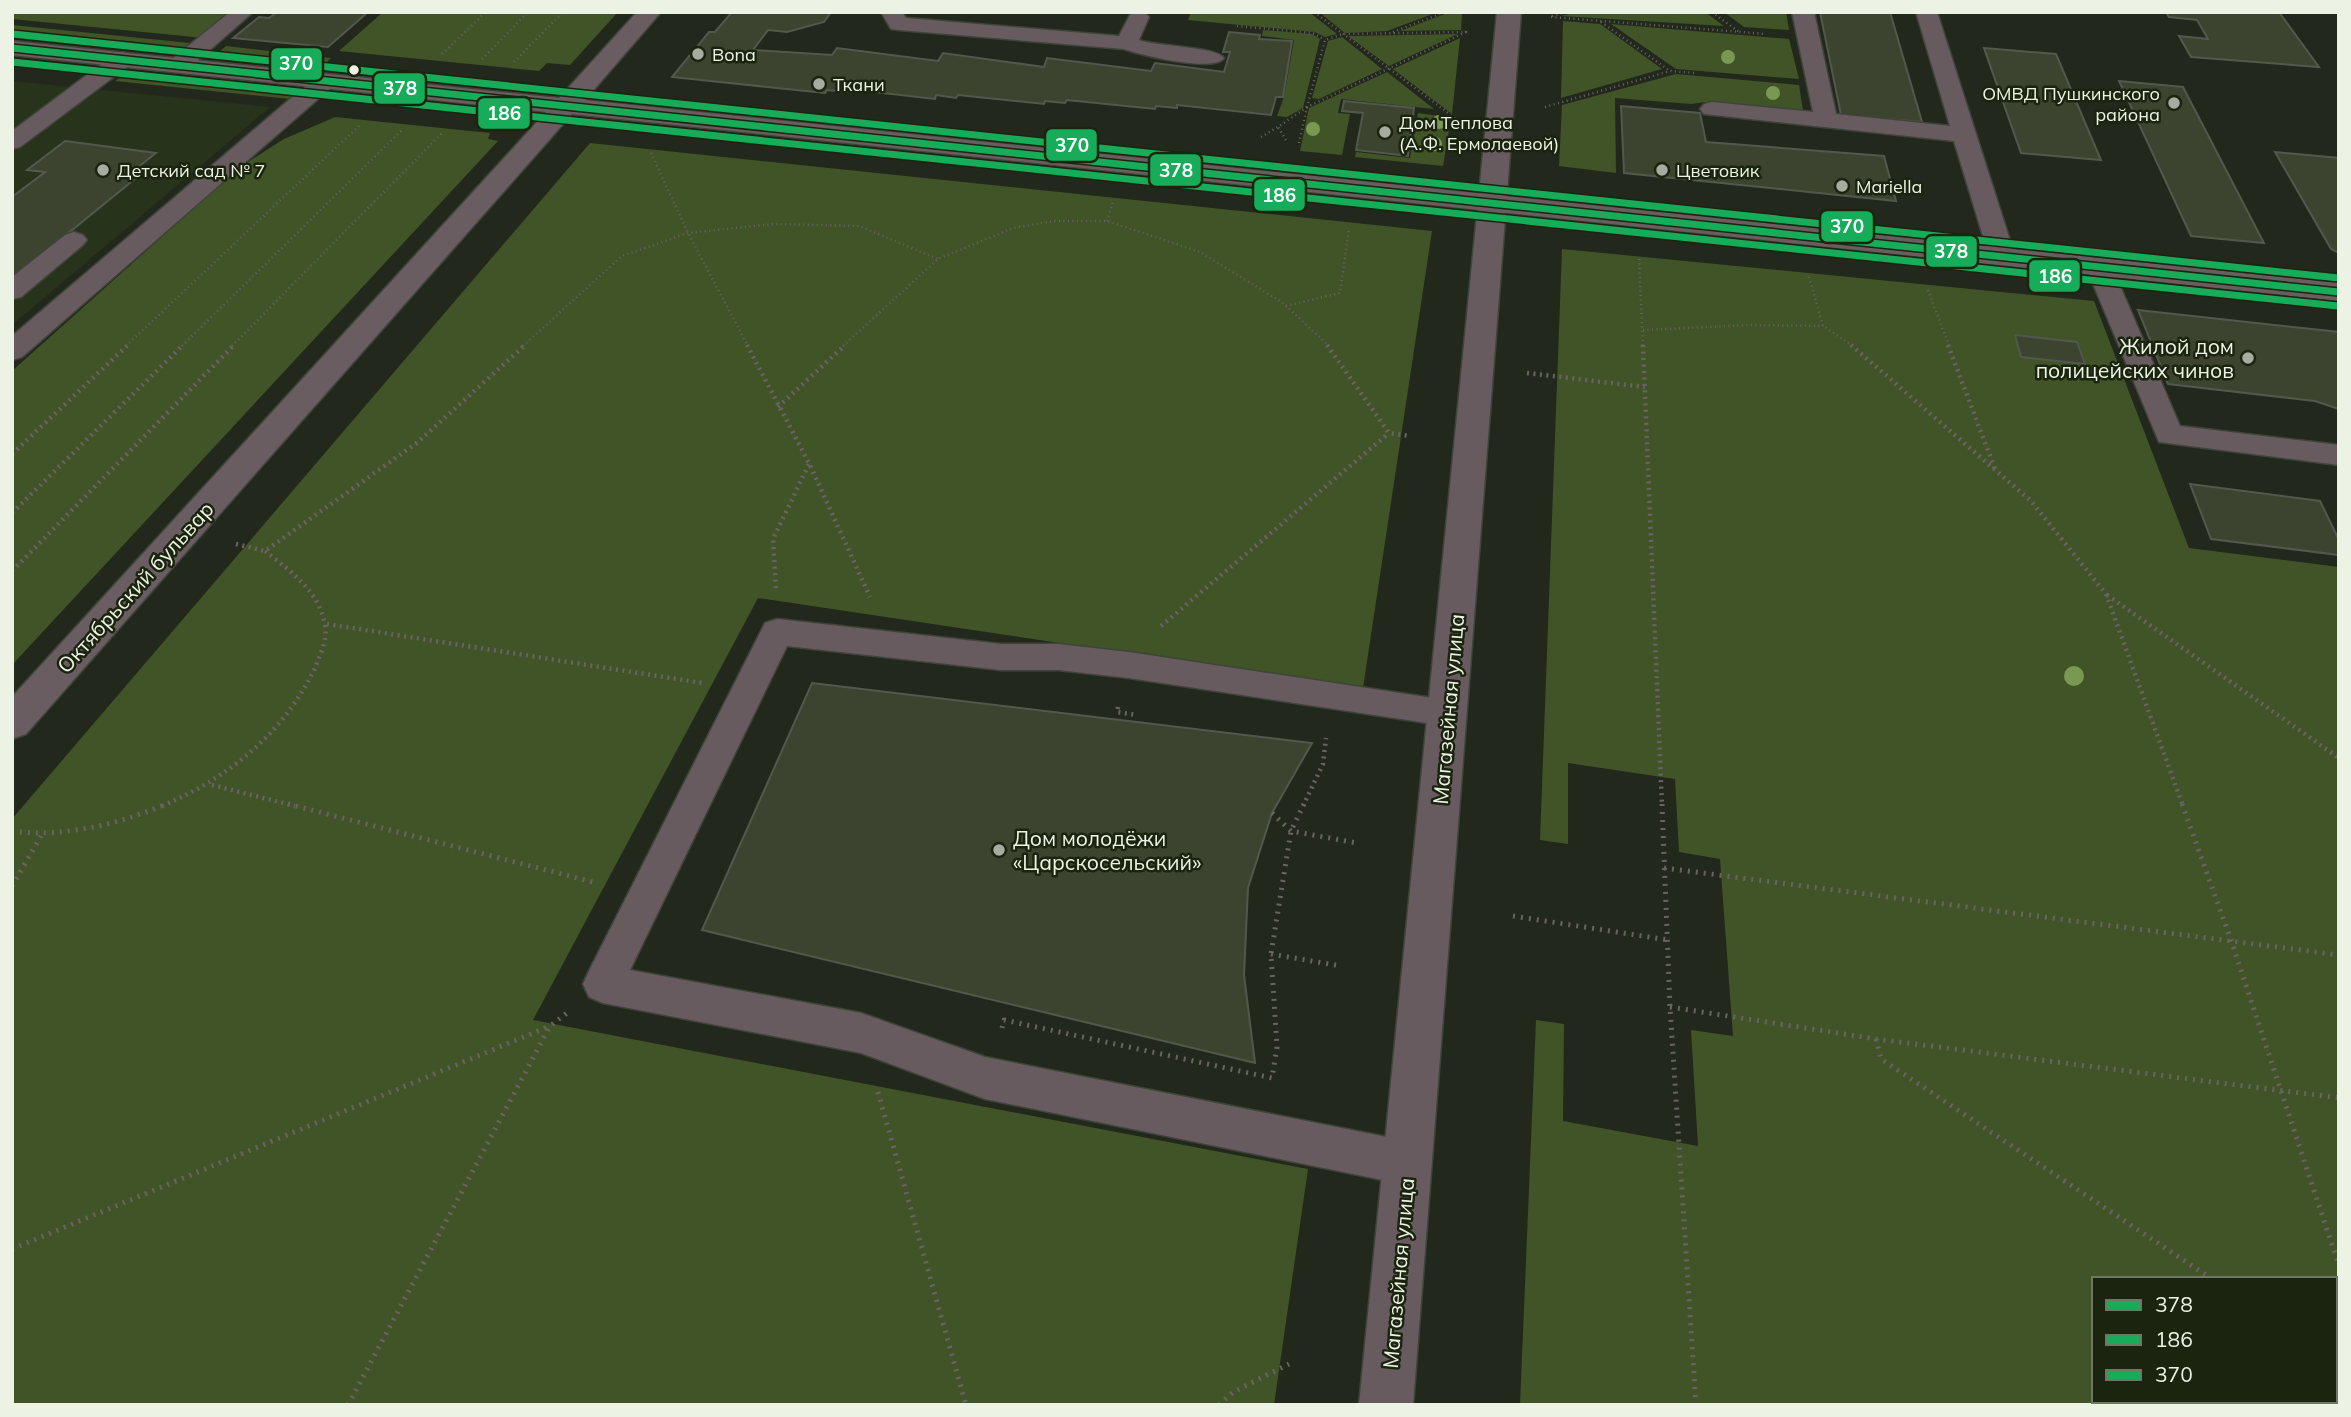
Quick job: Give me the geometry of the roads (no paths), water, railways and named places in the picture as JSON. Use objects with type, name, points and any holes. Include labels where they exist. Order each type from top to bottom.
[{"type":"street","name":"Октябрьский бульвар","points":[[12,723],[650,12]]},
{"type":"street","name":"Магазейная улица","points":[[1386,1405],[1509,12]]},
{"type":"street","points":[[12,48],[2339,292]]},
{"type":"lane","points":[[179,65],[243,12]]},
{"type":"lane","points":[[891,12],[899,24],[1128,43],[1149,51],[1213,58]]},
{"type":"lane","points":[[1803,12],[1826,120]]},
{"type":"lane","points":[[1926,12],[2003,256]]},
{"type":"lane","points":[[1128,43],[1138,17]]},
{"type":"lane","points":[[12,142],[123,60]]},
{"type":"lane","points":[[12,351],[324,80]]},
{"type":"lane","points":[[1712,108],[1965,135]]},
{"type":"lane","points":[[12,290],[74,240]]},
{"type":"lane","points":[[2099,267],[2169,435],[2339,455]]},
{"type":"lane","points":[[1407,1163],[985,1078],[861,1033],[603,984],[777,632],[1001,657],[1058,656],[1447,712]]},
{"type":"place","name":"Bona","points":[[698,54]]},
{"type":"place","name":"Ткани","points":[[819,84]]},
{"type":"place","name":"ОМВД Пушкинского района","points":[[2174,103]]},
{"type":"place","name":"Дом Теплова (А.Ф. Ермолаевой)","points":[[1385,132]]},
{"type":"place","name":"Детский сад № 7","points":[[103,170]]},
{"type":"place","name":"Цветовик","points":[[1662,170]]},
{"type":"place","name":"Mariella","points":[[1842,186]]},
{"type":"place","name":"Жилой дом полицейских чинов","points":[[2248,358]]},
{"type":"place","name":"Дом молодёжи «Царскосельский»","points":[[999,850]]}]
